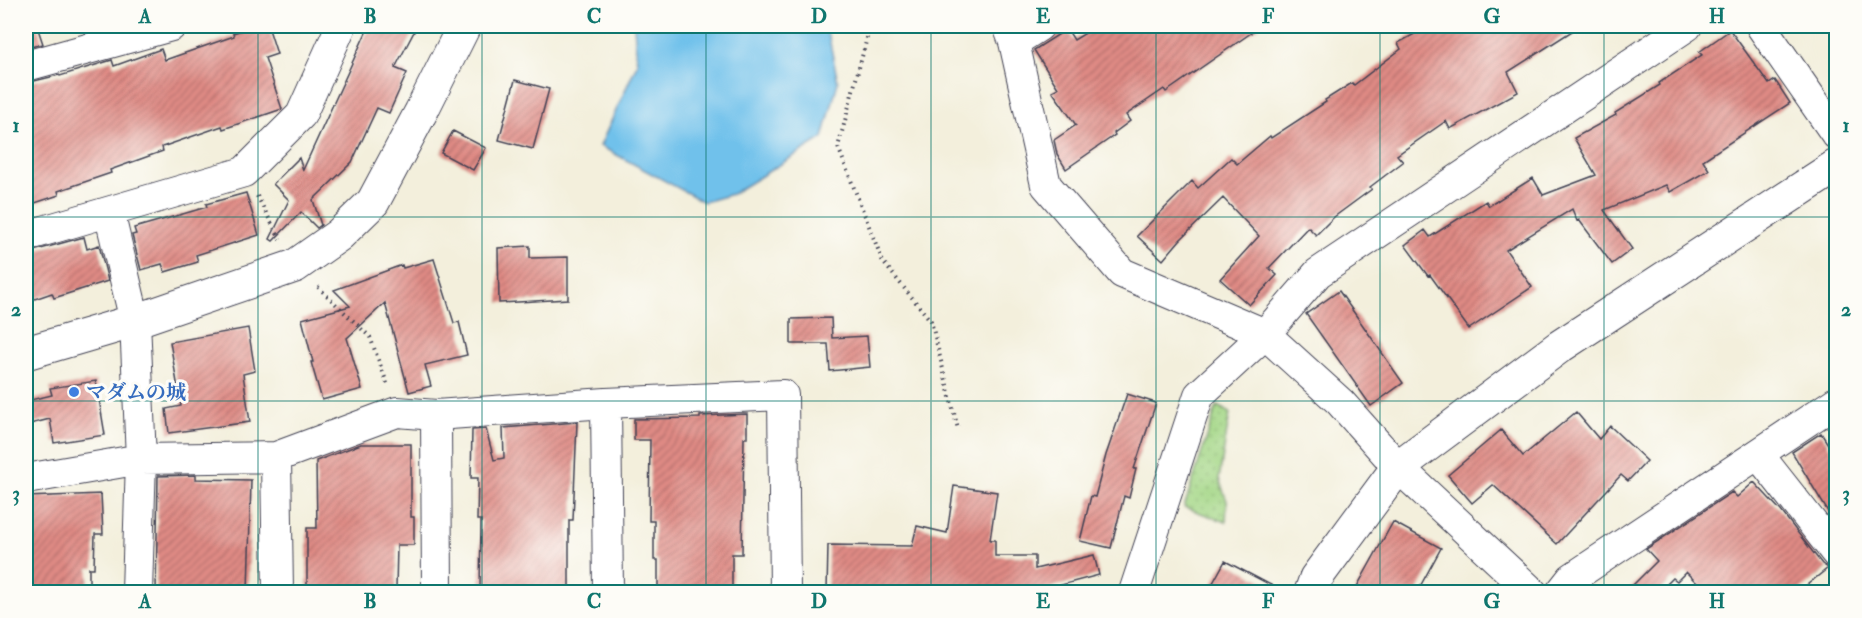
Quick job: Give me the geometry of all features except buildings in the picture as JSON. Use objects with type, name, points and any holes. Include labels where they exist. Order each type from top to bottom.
[{"type":"street","points":[[26,66],[171,26]]},
{"type":"street","points":[[26,236],[244,172],[301,115],[341,26]]},
{"type":"street","points":[[26,353],[135,321],[295,266],[339,235],[372,202],[464,26]]},
{"type":"street","points":[[1039,26],[1011,34],[1046,185],[1053,194],[1122,273],[1264,334],[1340,402],[1398,467],[1532,592]]},
{"type":"street","points":[[1134,592],[1199,395],[1264,334],[1318,273],[1687,26]]},
{"type":"street","points":[[1761,26],[1836,134]]},
{"type":"street","points":[[1311,592],[1316,578],[1398,467],[1559,347],[1836,166]]},
{"type":"street","points":[[109,212],[135,321],[141,459],[137,592]]},
{"type":"street","points":[[26,479],[141,459],[276,458],[397,412],[436,416],[606,403],[783,395],[785,592]]},
{"type":"street","points":[[1561,592],[1572,578],[1836,402]]},
{"type":"street","points":[[606,403],[608,592]]},
{"type":"street","points":[[436,416],[437,592]]},
{"type":"street","points":[[1758,454],[1836,553]]},
{"type":"street","points":[[276,458],[278,592]]},
{"type":"path","points":[[865,26],[868,34],[838,147],[883,262],[931,321],[958,429]]},
{"type":"path","points":[[244,172],[295,266],[370,337],[397,412]]},
{"type":"green space","points":[[1217,406],[1230,413],[1219,479],[1227,501],[1226,522],[1184,507]]},
{"type":"water","points":[[634,26],[824,26],[829,38],[838,82],[823,138],[732,194],[704,202],[600,146],[637,64]]},
{"type":"place","name":"マダムの城","points":[[74,392]]}]
